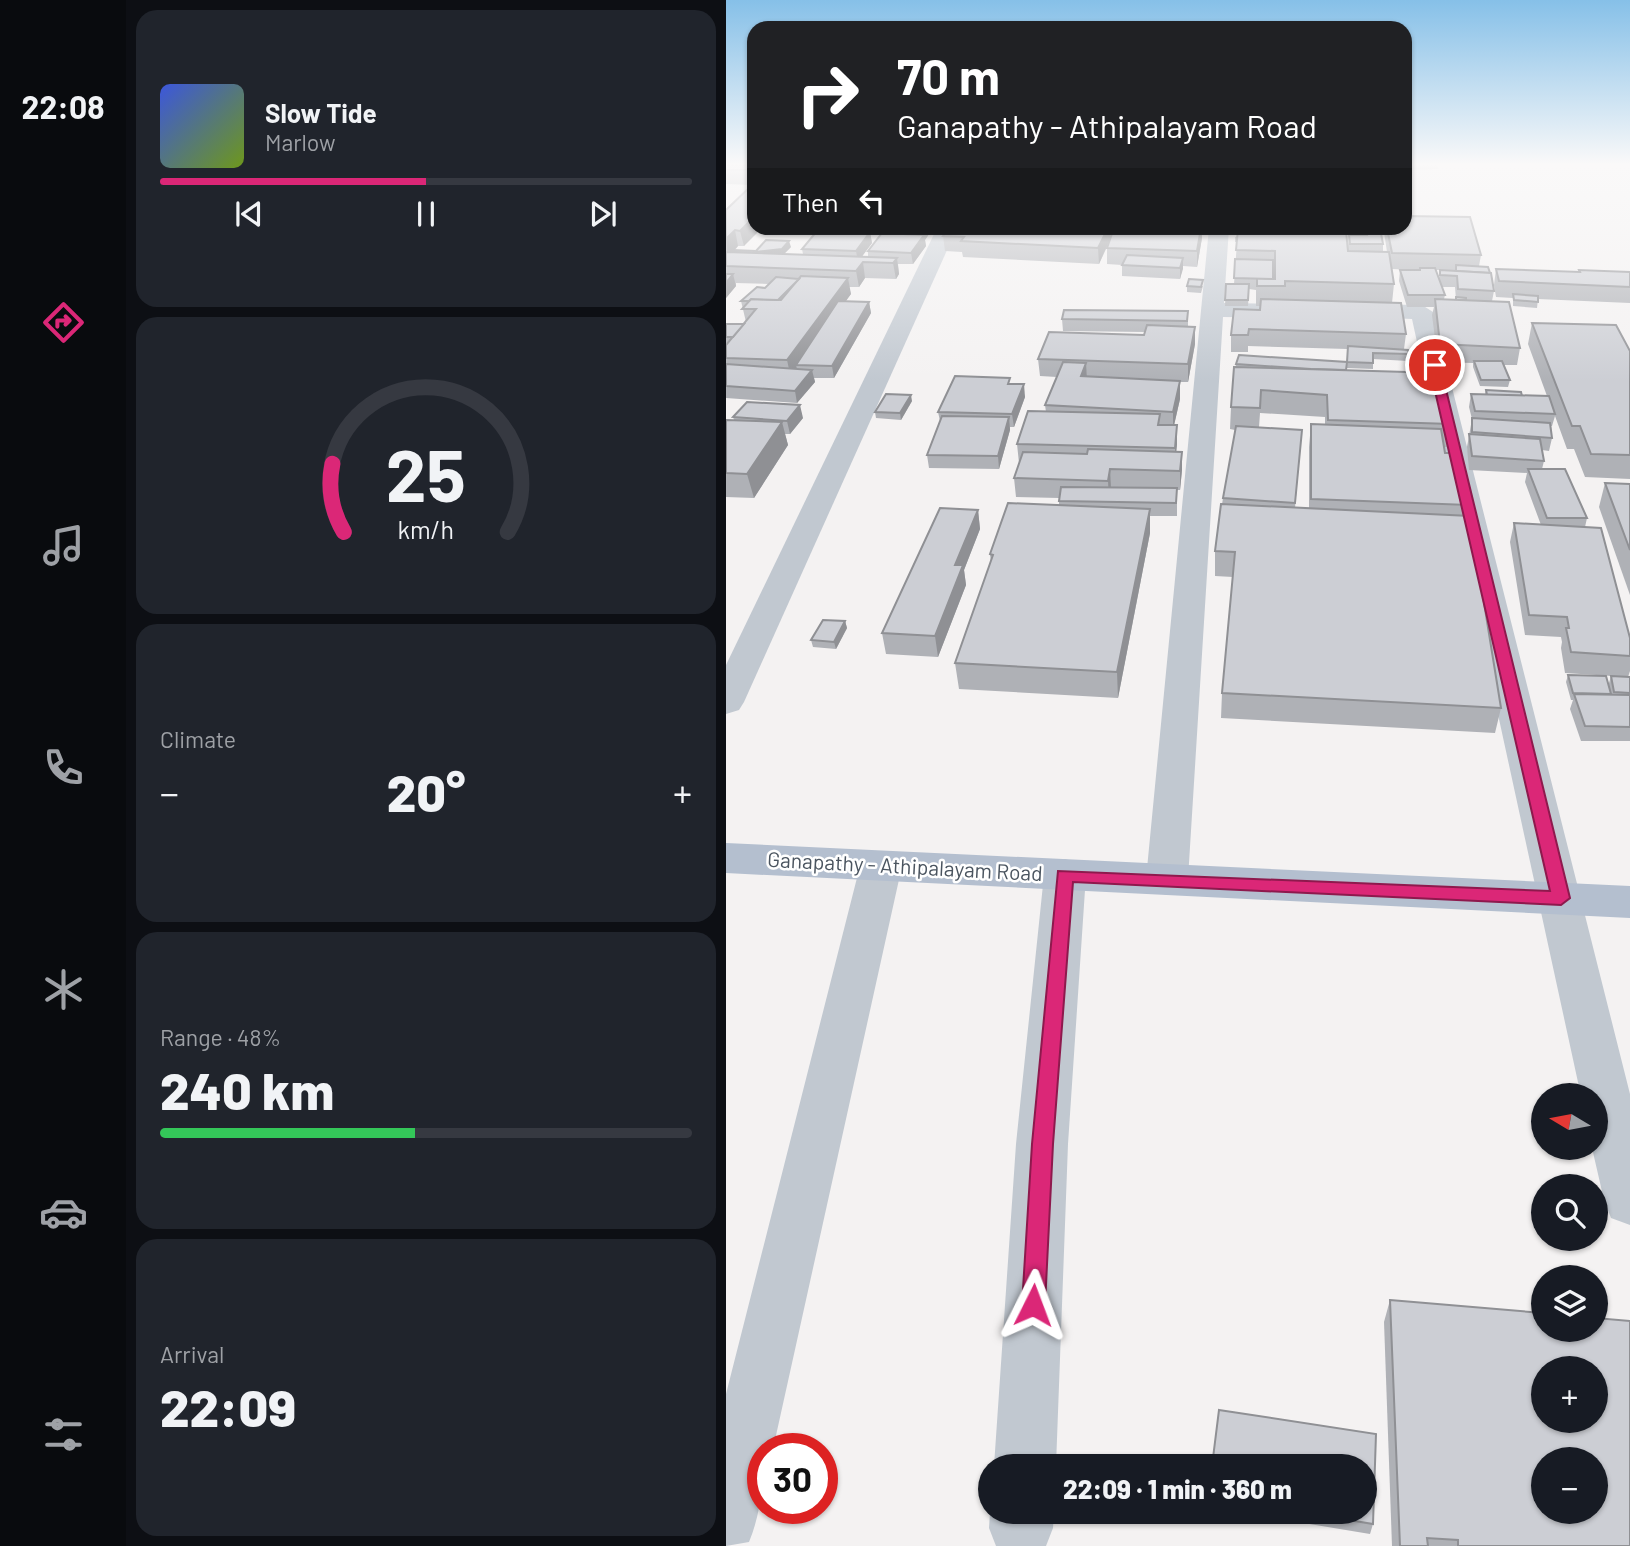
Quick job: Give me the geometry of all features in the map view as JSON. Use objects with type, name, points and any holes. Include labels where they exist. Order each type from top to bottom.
[{"type":"main road","name":"Ganapathy - Athipalayam Road","points":[[726,858],[1630,902]]},
{"type":"street","points":[[726,702],[915,266],[939,237]]},
{"type":"street","points":[[1166,879],[1218,237]]},
{"type":"street","points":[[1213,310],[1422,312],[1630,1200]]},
{"type":"street","points":[[726,1520],[881,866]]},
{"type":"street","points":[[1026,1454],[1042,1144],[1061,950],[1064,875]]},
{"type":"building","points":[[812,237],[866,237],[856,251],[802,249]]},
{"type":"building","points":[[879,237],[922,237],[911,253],[868,251]]},
{"type":"building","points":[[964,237],[1103,237],[1098,248],[961,241]]},
{"type":"building","points":[[1111,237],[1199,237],[1197,251],[1107,248]]},
{"type":"building","points":[[1237,237],[1347,237],[1348,251],[1389,252],[1394,284],[1285,281],[1285,286],[1257,286],[1257,278],[1275,279],[1275,251],[1236,250]]},
{"type":"building","points":[[1349,237],[1382,237],[1383,244],[1350,244]]},
{"type":"building","points":[[1389,237],[1476,237],[1481,255],[1392,253]]},
{"type":"building","points":[[766,240],[789,241],[782,249],[755,252]]},
{"type":"building","points":[[733,250],[754,251],[731,252]]},
{"type":"building","points":[[726,252],[897,258],[893,263],[863,262],[856,271],[726,266]]},
{"type":"building","points":[[1127,255],[1183,258],[1180,268],[1122,265]]},
{"type":"building","points":[[1235,259],[1273,260],[1273,279],[1234,278]]},
{"type":"building","points":[[1456,265],[1488,267],[1490,273],[1456,271]]},
{"type":"building","points":[[1435,268],[1445,295],[1408,295],[1400,270]]},
{"type":"building","points":[[1496,269],[1630,272],[1630,287],[1499,281]]},
{"type":"building","points":[[1440,270],[1491,273],[1494,291],[1458,289],[1457,276],[1440,275]]},
{"type":"building","points":[[726,274],[733,274],[726,283]]},
{"type":"building","points":[[801,276],[848,278],[787,360],[726,358],[726,345],[756,309],[742,309],[751,299],[781,300]]},
{"type":"building","points":[[776,277],[799,279],[778,300],[741,301],[757,287],[765,288]]},
{"type":"building","points":[[1189,279],[1203,280],[1201,287],[1187,286]]},
{"type":"building","points":[[1226,284],[1249,284],[1248,300],[1225,300]]},
{"type":"building","points":[[1513,294],[1538,296],[1538,302],[1514,300]]},
{"type":"building","points":[[1261,299],[1401,303],[1406,334],[1249,329],[1248,335],[1231,335],[1234,309],[1260,310]]},
{"type":"building","points":[[1435,299],[1509,302],[1520,348],[1440,344]]},
{"type":"building","points":[[838,301],[869,302],[832,366],[796,365]]},
{"type":"building","points":[[1064,310],[1188,311],[1187,321],[1062,319]]},
{"type":"building","points":[[1532,323],[1616,325],[1630,351],[1630,455],[1591,454],[1580,426],[1572,426]]},
{"type":"building","points":[[726,324],[744,324],[733,337],[726,337]]},
{"type":"building","points":[[1147,325],[1195,327],[1188,364],[1038,359],[1049,332],[1144,335]]},
{"type":"building","points":[[1348,346],[1408,350],[1409,354],[1373,353],[1373,363],[1347,362]]},
{"type":"building","points":[[1239,355],[1347,362],[1346,370],[1236,364]]},
{"type":"building","points":[[1412,356],[1432,357],[1434,373],[1415,372]]},
{"type":"building","points":[[1474,361],[1502,361],[1510,380],[1481,380]]},
{"type":"building","points":[[1063,362],[1086,363],[1081,376],[1180,381],[1173,412],[1045,405]]},
{"type":"building","points":[[726,364],[812,370],[795,391],[726,386]]},
{"type":"building","points":[[1234,367],[1441,373],[1451,424],[1328,420],[1327,395],[1261,390],[1260,408],[1231,407]]},
{"type":"building","points":[[955,376],[1010,378],[1008,384],[1024,384],[1012,414],[938,412]]},
{"type":"building","points":[[1486,390],[1521,392],[1522,396],[1487,395]]},
{"type":"building","points":[[886,394],[911,395],[900,413],[875,412]]},
{"type":"building","points":[[1471,394],[1549,396],[1555,414],[1475,411]]},
{"type":"building","points":[[747,402],[800,405],[787,421],[733,417]]},
{"type":"building","points":[[1028,411],[1160,414],[1158,425],[1177,425],[1175,448],[1017,444]]},
{"type":"building","points":[[942,416],[1009,417],[998,456],[927,455]]},
{"type":"building","points":[[1472,418],[1550,423],[1552,438],[1472,432]]},
{"type":"building","points":[[726,420],[782,422],[747,474],[726,473]]},
{"type":"building","points":[[1311,424],[1441,429],[1445,453],[1458,453],[1468,505],[1311,499]]},
{"type":"building","points":[[1236,426],[1302,430],[1295,503],[1223,498]]},
{"type":"building","points":[[1469,434],[1540,439],[1544,461],[1472,456]]},
{"type":"building","points":[[1088,449],[1182,452],[1180,471],[1110,469],[1108,481],[1014,478],[1023,452],[1087,454]]},
{"type":"building","points":[[1528,469],[1565,469],[1587,518],[1547,518]]},
{"type":"building","points":[[1605,483],[1630,484],[1630,550]]},
{"type":"building","points":[[1061,487],[1177,488],[1176,503],[1059,501]]},
{"type":"building","points":[[1008,503],[1150,509],[1117,672],[955,663],[993,555],[990,554]]},
{"type":"building","points":[[1221,504],[1470,516],[1501,708],[1222,693],[1235,552],[1215,551]]},
{"type":"building","points":[[940,508],[978,510],[955,565],[963,565],[935,636],[882,633]]},
{"type":"building","points":[[1514,523],[1601,528],[1630,638],[1630,656],[1571,652],[1566,628],[1569,628],[1567,617],[1529,615]]},
{"type":"building","points":[[823,620],[845,621],[834,642],[811,640]]},
{"type":"building","points":[[1568,675],[1606,676],[1611,694],[1573,693]]},
{"type":"building","points":[[1611,676],[1630,677],[1630,693],[1614,692]]},
{"type":"building","points":[[1574,694],[1630,695],[1630,727],[1585,726]]},
{"type":"building","points":[[1390,1300],[1531,1312],[1531,1342],[1608,1342],[1608,1319],[1630,1321],[1630,1546],[1458,1546],[1458,1540],[1427,1538],[1428,1546],[1400,1546]]},
{"type":"building","points":[[1219,1410],[1376,1434],[1375,1454],[1214,1454]]},
{"type":"route","points":[[1033,1305],[1042,1144],[1061,950],[1064,875],[1561,898],[1435,365]]}]
